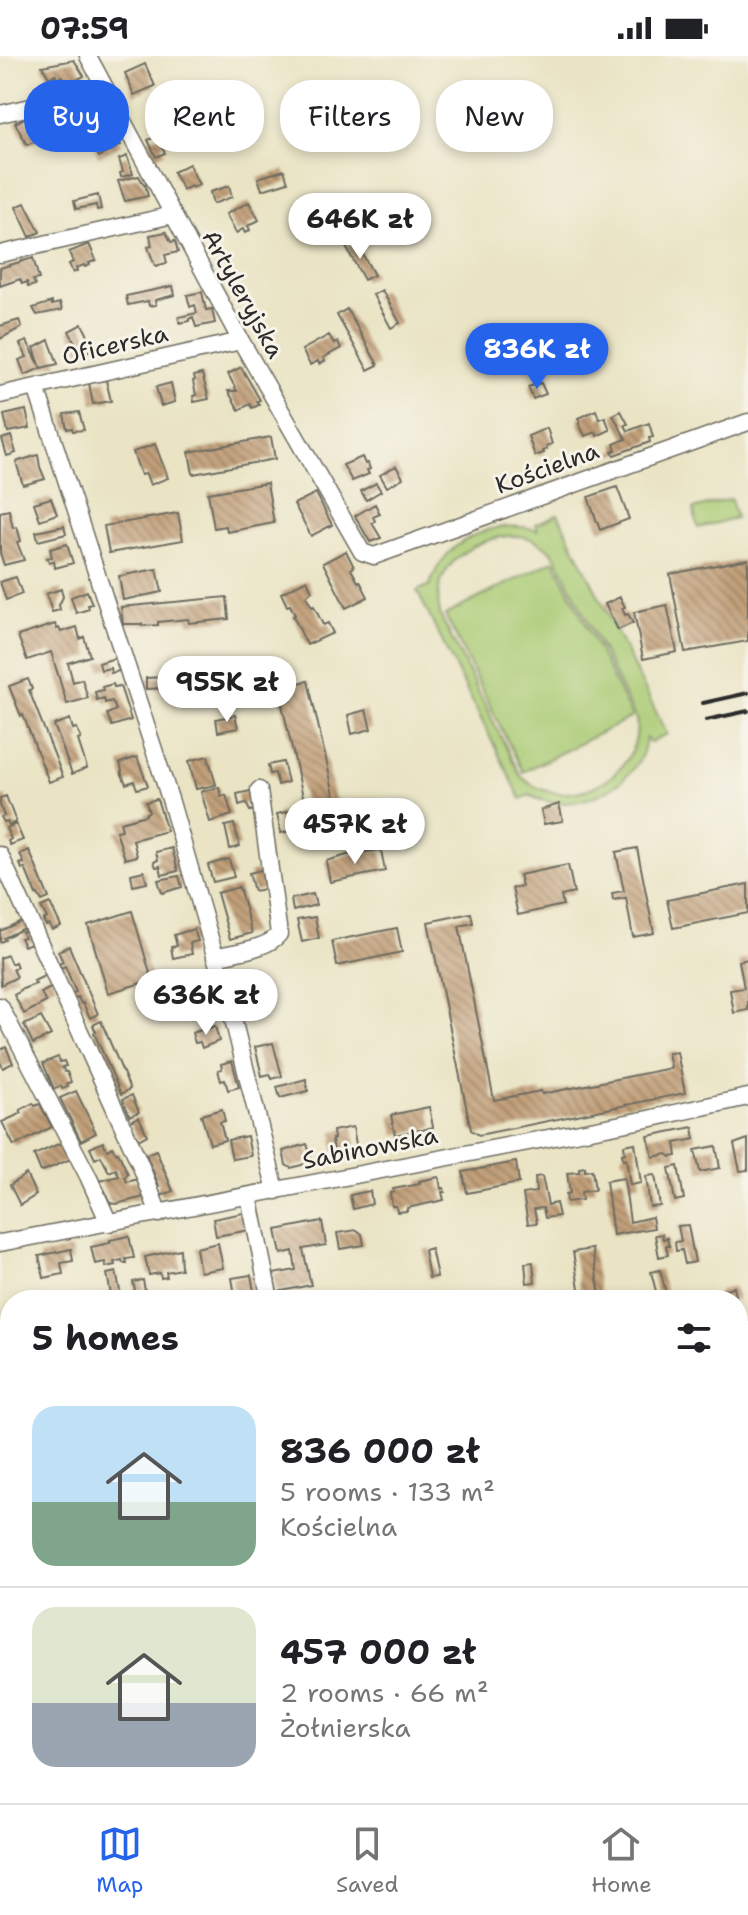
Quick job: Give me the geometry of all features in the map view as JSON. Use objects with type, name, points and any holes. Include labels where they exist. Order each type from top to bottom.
[{"type":"street","name":"Artyleryjska","points":[[88,56],[101,80]]},
{"type":"street","points":[[0,114],[24,109]]},
{"type":"street","name":"Artyleryjska","points":[[129,133],[241,341],[362,552]]},
{"type":"street","points":[[0,254],[173,215]]},
{"type":"street","name":"Oficerska","points":[[0,395],[241,341]]},
{"type":"street","points":[[36,387],[171,802],[232,1015],[276,1191]]},
{"type":"street","name":"Kościelna","points":[[362,552],[374,556],[748,422]]},
{"type":"street","points":[[215,957],[266,945],[279,934],[259,790]]},
{"type":"street","points":[[0,855],[140,1164],[159,1214]]},
{"type":"street","points":[[0,1006],[109,1223]]},
{"type":"street","name":"Sabinowska","points":[[0,1243],[648,1119],[748,1097]]},
{"type":"street","points":[[249,1196],[268,1290]]},
{"type":"green space","points":[[731,499],[736,518],[698,528],[693,509]]},
{"type":"green space","points":[[558,514],[667,734],[650,743],[646,738],[640,759],[617,784],[574,802],[559,803],[529,795],[521,799],[417,591],[430,585],[447,556],[473,536],[505,527],[538,530],[536,524]],"holes":[[[517,536],[542,544],[557,559],[636,719],[635,740],[627,759],[614,774],[597,785],[577,792],[557,793],[537,787],[520,775],[441,617],[438,600],[440,586],[454,561],[479,544]]]},
{"type":"green space","points":[[554,560],[632,717],[523,772],[445,615]]},
{"type":"building","points":[[74,60],[84,76],[76,80],[64,80],[62,76],[57,79],[55,74],[49,78],[42,66]]},
{"type":"building","points":[[145,64],[152,80],[145,80],[145,90],[134,95],[125,73]]},
{"type":"building","points":[[24,118],[24,140],[15,123]]},
{"type":"building","points":[[127,156],[133,174],[121,177],[120,173],[123,172],[119,159]]},
{"type":"building","points":[[189,164],[199,185],[183,190],[173,172]]},
{"type":"building","points":[[284,170],[288,182],[262,190],[258,178]]},
{"type":"building","points":[[139,176],[148,196],[125,201],[118,181]]},
{"type":"building","points":[[229,186],[232,197],[213,204],[210,192]]},
{"type":"building","points":[[98,195],[101,209],[97,210],[96,205],[76,209],[74,201]]},
{"type":"building","points":[[249,202],[259,220],[248,226],[250,230],[245,233],[243,229],[236,233],[226,214]]},
{"type":"building","points":[[25,203],[40,232],[30,237],[16,207]]},
{"type":"building","points":[[166,232],[171,242],[175,241],[178,252],[165,255],[167,263],[155,266],[148,247],[152,246],[150,235]]},
{"type":"building","points":[[356,242],[374,275],[364,280],[346,247]]},
{"type":"building","points":[[89,244],[96,260],[85,267],[76,268],[77,271],[73,273],[69,252]]},
{"type":"building","points":[[33,258],[39,279],[33,280],[35,285],[28,287],[27,282],[22,284],[20,279],[0,286],[0,268]]},
{"type":"building","points":[[173,286],[175,295],[155,300],[156,305],[149,306],[148,301],[128,305],[126,296]]},
{"type":"building","points":[[382,290],[400,323],[391,328],[373,295]]},
{"type":"building","points":[[202,292],[206,310],[212,309],[215,323],[196,327],[193,317],[180,323],[179,317],[197,313],[195,305],[190,307],[187,295]]},
{"type":"building","points":[[52,302],[52,305],[60,303],[62,310],[37,315],[33,308]]},
{"type":"building","points":[[347,309],[378,365],[368,370],[337,315]]},
{"type":"building","points":[[19,320],[22,327],[0,339],[0,326]]},
{"type":"building","points":[[82,324],[94,347],[82,356],[69,331]]},
{"type":"building","points":[[329,335],[334,344],[338,342],[341,348],[323,358],[325,361],[310,365],[302,350]]},
{"type":"building","points":[[49,340],[58,364],[41,368],[34,348]]},
{"type":"building","points":[[27,341],[41,368],[25,375],[19,360],[27,357],[20,344]]},
{"type":"building","points":[[241,367],[260,400],[257,401],[259,405],[252,408],[250,404],[239,410],[228,391],[237,391],[228,374]]},
{"type":"building","points":[[202,374],[209,399],[194,402],[194,376]]},
{"type":"building","points":[[106,380],[111,401],[93,404],[89,383]]},
{"type":"building","points":[[171,383],[175,402],[161,406],[156,387]]},
{"type":"building","points":[[541,383],[546,394],[533,399],[528,387]]},
{"type":"building","points":[[26,410],[30,428],[8,432],[4,415]]},
{"type":"building","points":[[596,410],[599,419],[605,417],[610,430],[597,436],[596,432],[585,436],[578,418]]},
{"type":"building","points":[[621,411],[628,431],[649,423],[653,437],[649,438],[650,442],[614,455],[614,444],[626,439],[613,415]]},
{"type":"building","points":[[79,412],[84,430],[67,429],[64,414]]},
{"type":"building","points":[[547,428],[552,444],[546,446],[544,453],[535,456],[528,436]]},
{"type":"building","points":[[11,436],[16,453],[7,456],[2,439]]},
{"type":"building","points":[[271,437],[275,459],[193,474],[189,452]]},
{"type":"building","points":[[155,444],[168,478],[150,485],[146,474],[141,475],[133,452]]},
{"type":"building","points":[[38,455],[45,479],[23,485],[16,462]]},
{"type":"building","points":[[362,457],[365,464],[368,463],[369,474],[352,481],[343,465]]},
{"type":"building","points":[[396,466],[403,478],[387,487],[380,475]]},
{"type":"building","points":[[267,483],[274,523],[227,532],[226,526],[214,528],[208,493]]},
{"type":"building","points":[[376,483],[381,491],[366,500],[361,491]]},
{"type":"building","points":[[617,487],[629,519],[600,530],[588,497]]},
{"type":"building","points":[[316,493],[332,525],[311,536],[294,504]]},
{"type":"building","points":[[51,498],[57,514],[40,520],[34,503]]},
{"type":"building","points":[[375,504],[380,514],[373,517],[375,521],[372,523],[381,538],[370,542],[355,516]]},
{"type":"building","points":[[9,510],[13,528],[17,527],[21,541],[17,542],[24,560],[4,565],[0,553],[0,512]]},
{"type":"building","points":[[178,513],[183,540],[109,553],[104,526]]},
{"type":"building","points":[[64,526],[66,534],[38,541],[36,532]]},
{"type":"building","points":[[67,544],[73,563],[55,568],[54,561],[49,563],[47,558],[52,557],[50,549]]},
{"type":"building","points":[[346,551],[354,567],[351,569],[368,597],[346,608],[323,563]]},
{"type":"building","points":[[748,559],[748,641],[685,652],[670,574]]},
{"type":"building","points":[[157,569],[162,592],[123,600],[119,576]]},
{"type":"building","points":[[16,577],[22,594],[6,600],[0,582]]},
{"type":"building","points":[[307,580],[312,591],[306,596],[323,625],[328,623],[333,633],[307,645],[290,605],[287,606],[281,593]]},
{"type":"building","points":[[61,589],[60,610],[52,612],[46,594]]},
{"type":"building","points":[[87,591],[92,604],[88,605],[89,609],[76,613],[71,597]]},
{"type":"building","points":[[227,597],[229,619],[189,623],[188,619],[142,626],[123,624],[121,607]]},
{"type":"building","points":[[620,597],[625,615],[628,614],[633,623],[618,630],[605,604]]},
{"type":"building","points":[[667,605],[677,652],[643,659],[634,612]]},
{"type":"building","points":[[55,624],[61,632],[77,627],[80,639],[84,637],[90,656],[68,663],[73,682],[82,679],[88,698],[67,704],[51,652],[27,660],[18,636]]},
{"type":"building","points":[[115,658],[119,671],[111,673],[110,668],[101,670],[99,663]]},
{"type":"building","points":[[165,677],[166,688],[146,689],[146,678]]},
{"type":"building","points":[[28,679],[32,689],[29,690],[63,777],[49,782],[9,686]]},
{"type":"building","points":[[308,681],[342,829],[312,836],[278,687]]},
{"type":"building","points":[[113,684],[114,687],[120,686],[131,720],[112,726],[107,714],[116,710],[112,701],[105,703],[104,698],[97,700],[95,692]]},
{"type":"building","points":[[366,710],[371,729],[352,734],[348,715]]},
{"type":"building","points":[[235,715],[238,728],[218,732],[216,719]]},
{"type":"building","points":[[70,719],[81,739],[78,740],[87,768],[72,774],[54,725]]},
{"type":"building","points":[[208,756],[216,785],[196,789],[189,761]]},
{"type":"building","points":[[137,757],[148,786],[137,789],[134,781],[126,784],[120,763]]},
{"type":"building","points":[[283,762],[288,782],[278,785],[275,773],[270,774],[268,765]]},
{"type":"building","points":[[219,787],[221,796],[226,795],[232,815],[210,822],[201,792]]},
{"type":"building","points":[[255,790],[259,809],[250,811],[246,803],[239,805],[237,794]]},
{"type":"building","points":[[6,796],[16,822],[9,825],[1,817],[4,816],[0,798]]},
{"type":"building","points":[[157,799],[167,831],[133,840],[137,856],[125,859],[116,831],[122,830],[120,822],[146,815],[149,812],[146,802]]},
{"type":"building","points":[[559,804],[563,821],[544,824],[541,810]]},
{"type":"building","points":[[291,811],[295,830],[281,833],[277,814]]},
{"type":"building","points":[[16,824],[23,840],[10,845],[6,828]]},
{"type":"building","points":[[234,824],[240,846],[230,849],[225,826]]},
{"type":"building","points":[[172,848],[178,871],[162,875],[160,866],[156,867],[154,862],[158,860],[156,852]]},
{"type":"building","points":[[637,848],[654,933],[633,937],[626,898],[613,900],[612,893],[624,891],[616,852]]},
{"type":"building","points":[[29,850],[49,898],[42,901],[20,864],[24,863],[20,854]]},
{"type":"building","points":[[381,850],[385,871],[330,882],[326,861]]},
{"type":"building","points":[[229,859],[234,877],[213,882],[208,865]]},
{"type":"building","points":[[568,865],[574,893],[561,896],[563,905],[518,915],[512,888],[522,886],[519,875]]},
{"type":"building","points":[[265,869],[270,888],[254,891],[249,873]]},
{"type":"building","points":[[144,871],[147,883],[133,886],[131,874]]},
{"type":"building","points":[[179,876],[182,887],[162,893],[158,880]]},
{"type":"building","points":[[748,884],[748,913],[673,928],[667,900]]},
{"type":"building","points":[[239,887],[252,933],[230,939],[217,893]]},
{"type":"building","points":[[313,894],[316,905],[293,911],[291,899]]},
{"type":"building","points":[[50,903],[61,926],[52,930],[43,920],[47,918],[41,907]]},
{"type":"building","points":[[132,911],[152,980],[108,993],[88,925]]},
{"type":"building","points":[[471,913],[473,923],[459,926],[494,1100],[541,1091],[542,1094],[671,1068],[668,1053],[677,1052],[685,1093],[479,1135],[471,1130],[428,922]]},
{"type":"building","points":[[315,917],[319,938],[302,942],[297,920]]},
{"type":"building","points":[[26,919],[36,941],[24,946],[20,938],[24,937],[24,928],[0,942],[0,931]]},
{"type":"building","points":[[397,928],[402,952],[337,966],[332,941]]},
{"type":"building","points":[[194,929],[198,941],[190,943],[192,954],[173,958],[171,947],[177,946],[174,935]]},
{"type":"building","points":[[69,946],[98,1014],[90,1018],[83,1003],[71,994],[76,992],[65,966],[61,968],[59,964],[63,962],[58,951]]},
{"type":"building","points":[[7,955],[11,964],[15,962],[17,967],[13,969],[17,977],[1,985],[0,958]]},
{"type":"building","points":[[748,959],[748,1010],[734,1013],[730,990],[744,988],[739,961]]},
{"type":"building","points":[[50,973],[56,985],[41,993],[46,1002],[24,1014],[14,995]]},
{"type":"building","points":[[207,974],[213,995],[194,1001],[187,980]]},
{"type":"building","points":[[265,986],[271,1008],[256,1012],[254,1007],[251,1008],[246,991]]},
{"type":"building","points":[[41,1017],[51,1035],[33,1044],[24,1025]]},
{"type":"building","points":[[101,1021],[130,1089],[121,1094],[94,1033],[93,1025]]},
{"type":"building","points":[[215,1026],[219,1041],[202,1048],[200,1042],[195,1043],[192,1033]]},
{"type":"building","points":[[273,1043],[282,1076],[272,1079],[270,1074],[262,1076],[255,1047]]},
{"type":"building","points":[[6,1047],[13,1063],[3,1068],[0,1050]]},
{"type":"building","points":[[58,1057],[60,1062],[64,1061],[66,1066],[62,1067],[71,1082],[66,1084],[68,1087],[54,1089],[43,1063]]},
{"type":"building","points":[[232,1061],[239,1087],[228,1090],[218,1070],[222,1069],[221,1064]]},
{"type":"building","points":[[306,1079],[308,1091],[280,1098],[277,1087]]},
{"type":"building","points":[[76,1091],[96,1133],[81,1141],[60,1098]]},
{"type":"building","points":[[132,1095],[139,1112],[130,1116],[121,1103]]},
{"type":"building","points":[[33,1103],[35,1106],[40,1104],[52,1127],[14,1146],[2,1122],[22,1113],[20,1110]]},
{"type":"building","points":[[429,1107],[433,1127],[395,1135],[391,1115]]},
{"type":"building","points":[[222,1109],[225,1121],[220,1122],[225,1140],[210,1144],[201,1115]]},
{"type":"building","points":[[139,1117],[147,1135],[138,1140],[130,1121]]},
{"type":"building","points":[[353,1127],[357,1150],[334,1152],[333,1131]]},
{"type":"building","points":[[693,1127],[695,1139],[675,1143],[677,1156],[667,1154],[653,1157],[648,1136]]},
{"type":"building","points":[[247,1136],[251,1156],[232,1159],[228,1140]]},
{"type":"building","points":[[748,1139],[748,1170],[740,1171],[734,1144]]},
{"type":"building","points":[[65,1141],[73,1158],[41,1172],[34,1155]]},
{"type":"building","points":[[103,1142],[107,1150],[112,1147],[118,1152],[128,1174],[125,1177],[127,1182],[138,1179],[148,1196],[111,1203],[100,1181],[119,1176],[116,1169],[109,1172],[101,1156],[95,1159],[90,1148]]},
{"type":"building","points":[[635,1143],[641,1183],[630,1185],[626,1159],[623,1160],[622,1154],[625,1153],[624,1145]]},
{"type":"building","points":[[307,1144],[312,1162],[291,1168],[286,1165],[283,1151]]},
{"type":"building","points":[[716,1146],[720,1168],[700,1172],[695,1150]]},
{"type":"building","points":[[156,1150],[173,1191],[161,1196],[146,1154]]},
{"type":"building","points":[[516,1162],[519,1183],[467,1193],[463,1172]]},
{"type":"building","points":[[678,1166],[684,1199],[675,1201],[669,1168]]},
{"type":"building","points":[[585,1167],[585,1171],[592,1170],[595,1190],[581,1192],[582,1200],[567,1202],[566,1194],[570,1193],[567,1173],[579,1172],[579,1168]]},
{"type":"building","points":[[26,1174],[36,1195],[20,1205],[10,1185]]},
{"type":"building","points":[[655,1175],[660,1206],[650,1207],[646,1176]]},
{"type":"building","points":[[542,1176],[548,1205],[556,1203],[559,1216],[545,1218],[543,1208],[534,1209],[537,1223],[528,1224],[523,1194],[536,1192],[535,1177]]},
{"type":"building","points":[[439,1177],[441,1189],[444,1188],[445,1192],[442,1192],[444,1200],[407,1208],[407,1211],[397,1212],[396,1206],[392,1206],[390,1193],[394,1192],[393,1189]]},
{"type":"building","points":[[624,1178],[630,1222],[652,1217],[654,1228],[613,1235],[606,1181]]},
{"type":"building","points":[[370,1191],[372,1204],[353,1209],[350,1195]]},
{"type":"building","points":[[243,1213],[247,1216],[250,1230],[216,1236],[213,1219]]},
{"type":"building","points":[[322,1221],[326,1245],[303,1249],[311,1285],[277,1290],[273,1274],[296,1270],[293,1251],[281,1254],[276,1230]]},
{"type":"building","points":[[688,1225],[695,1262],[685,1264],[682,1250],[676,1251],[675,1242],[681,1241],[678,1226]]},
{"type":"building","points":[[357,1230],[362,1234],[364,1245],[340,1249],[337,1233]]},
{"type":"building","points":[[662,1234],[663,1239],[667,1238],[668,1255],[659,1257],[655,1235]]},
{"type":"building","points":[[129,1236],[134,1258],[126,1259],[127,1263],[122,1260],[106,1267],[105,1262],[95,1264],[91,1247]]},
{"type":"building","points":[[218,1243],[223,1268],[200,1272],[196,1248]]},
{"type":"building","points":[[431,1248],[437,1277],[429,1278],[424,1250]]},
{"type":"building","points":[[71,1249],[73,1261],[61,1263],[63,1274],[44,1278],[39,1256]]},
{"type":"building","points":[[180,1249],[181,1269],[166,1272],[167,1277],[161,1278],[160,1273],[149,1275],[145,1257]]},
{"type":"building","points":[[592,1249],[599,1290],[579,1290],[573,1252]]},
{"type":"building","points":[[533,1262],[535,1282],[527,1283],[525,1263]]},
{"type":"building","points":[[660,1270],[665,1290],[656,1290],[651,1272]]},
{"type":"building","points":[[116,1272],[120,1290],[110,1290],[107,1274]]},
{"type":"building","points":[[251,1275],[254,1290],[234,1290],[232,1278]]},
{"type":"building","points":[[143,1280],[145,1290],[135,1290],[133,1282]]},
{"type":"railway","points":[[703,703],[748,693]]},
{"type":"railway","points":[[706,720],[748,711]]}]
